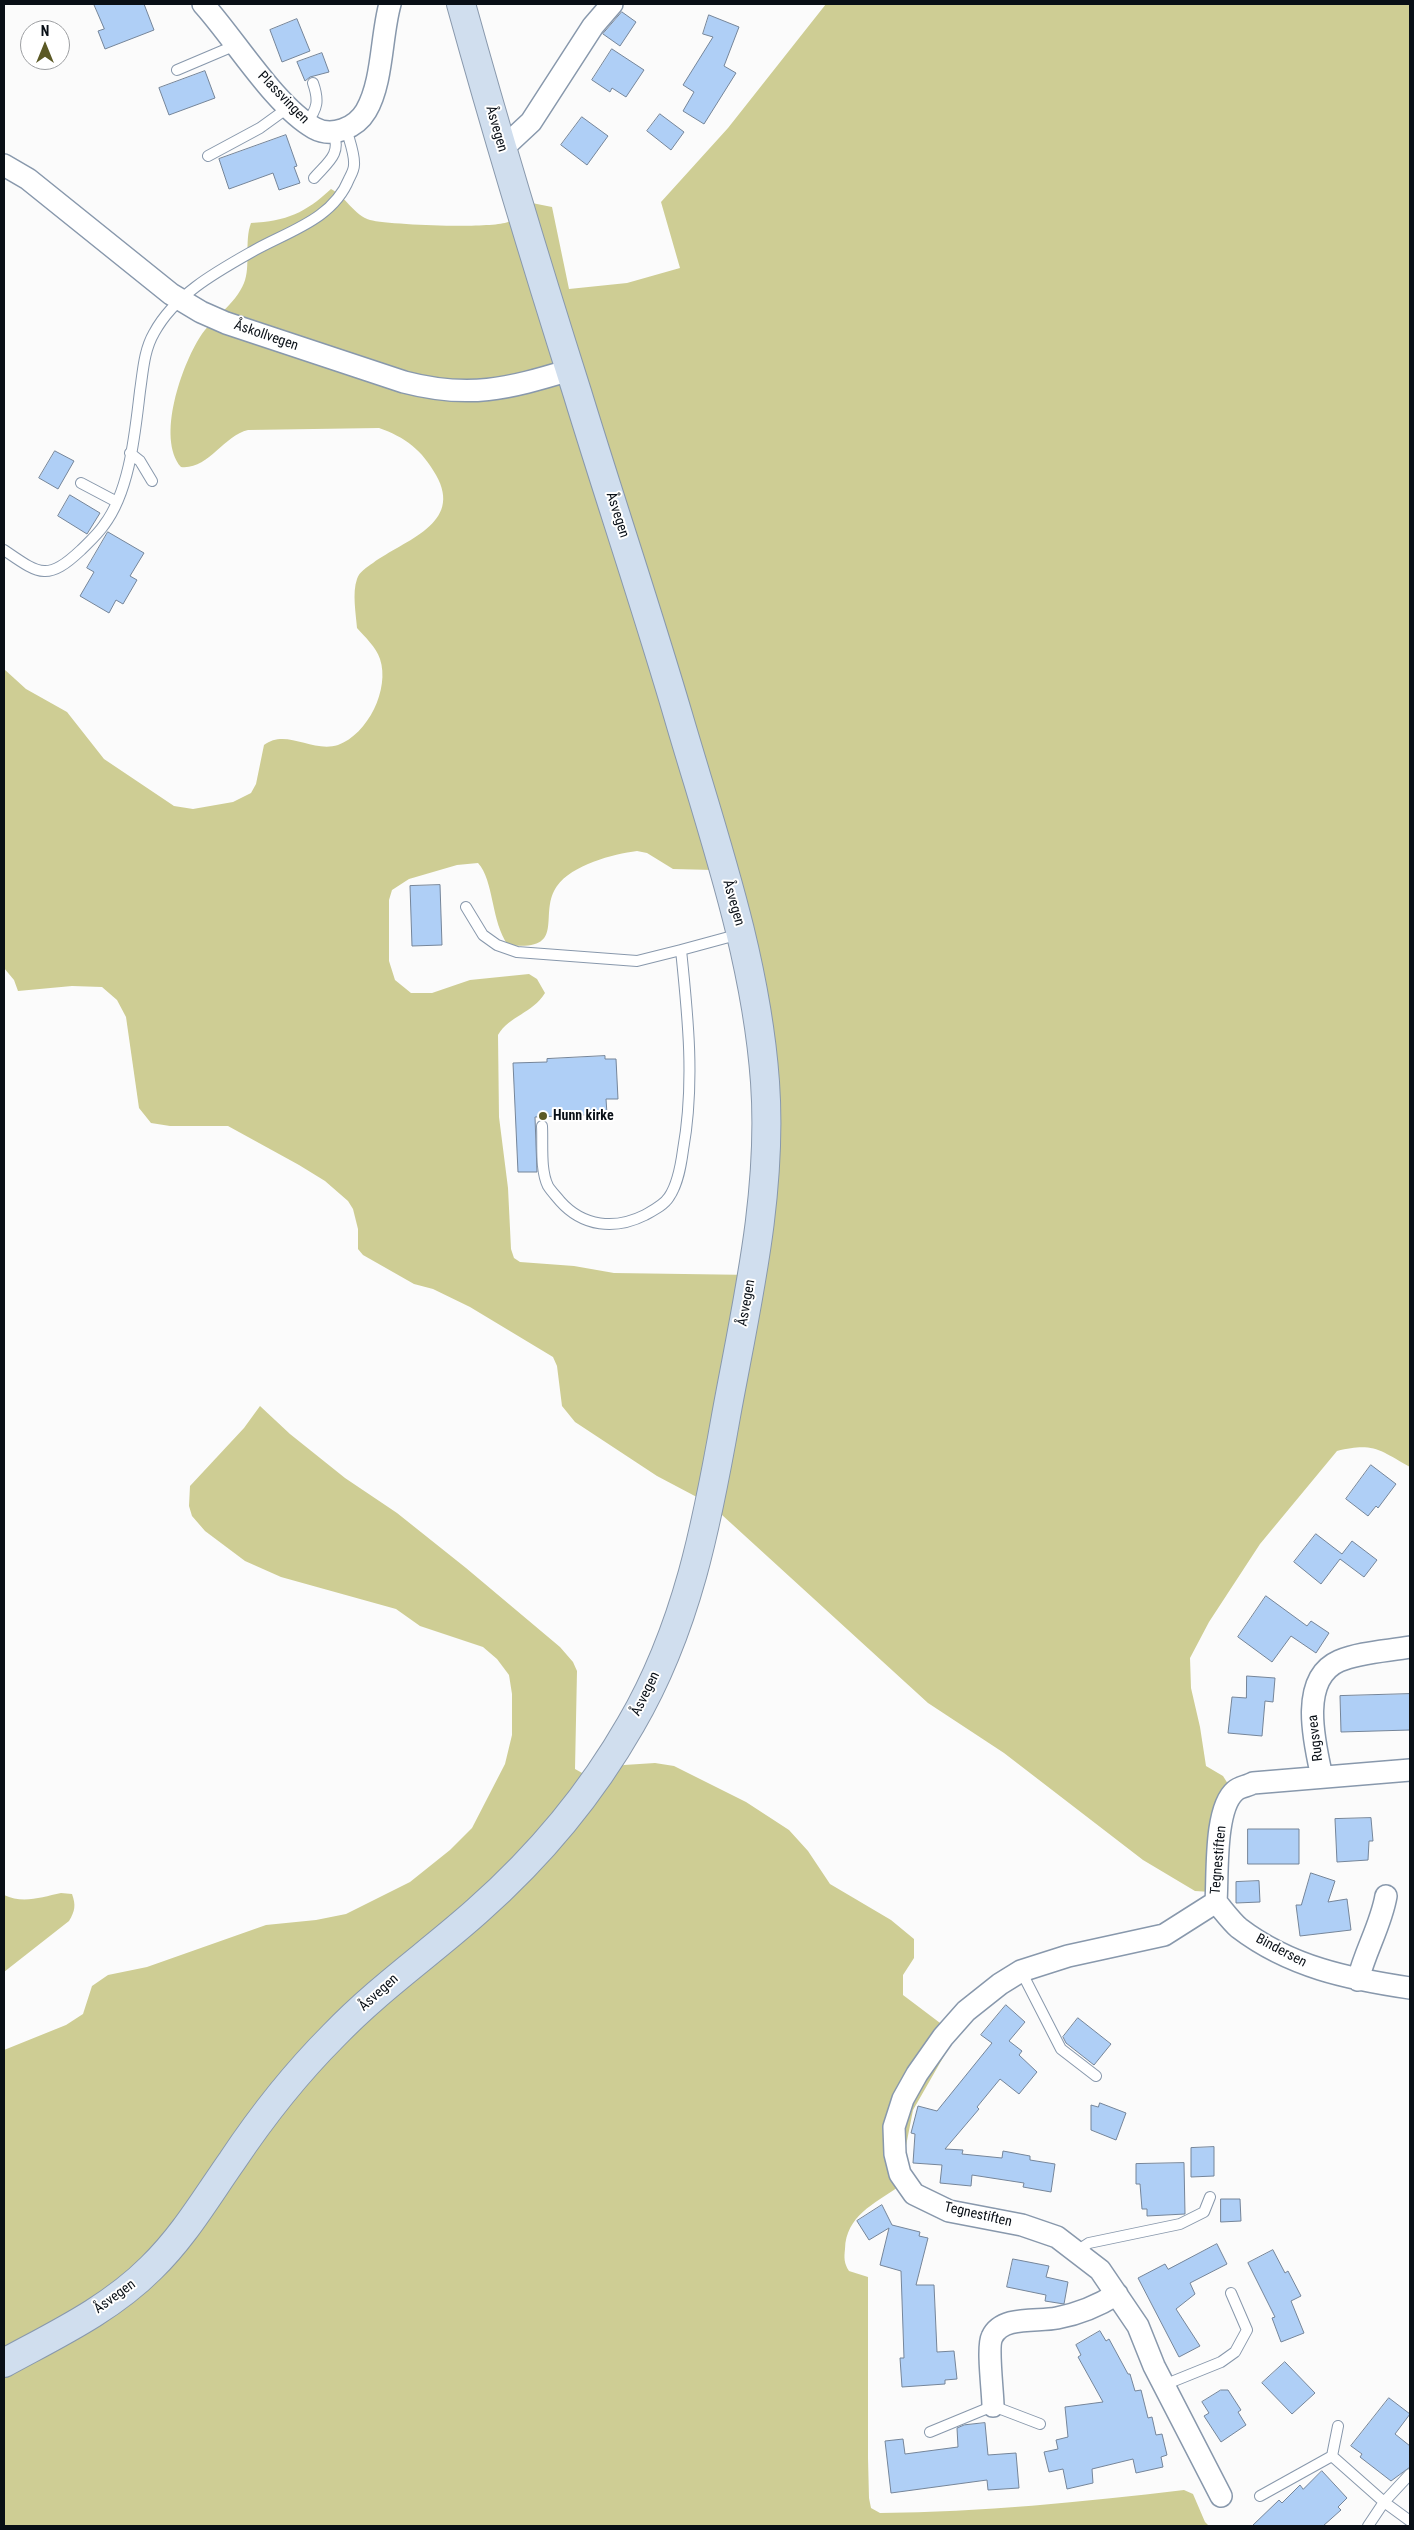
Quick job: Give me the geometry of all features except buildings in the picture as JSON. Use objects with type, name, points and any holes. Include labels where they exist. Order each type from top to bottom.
[{"type":"main road","name":"Åsvegen","points":[[4,2363],[88,2317],[134,2285],[157,2263],[186,2231],[234,2156],[278,2098],[309,2063],[341,2028],[407,1968],[476,1912],[541,1848],[584,1795],[631,1725],[670,1645],[693,1578],[715,1478],[763,1208],[766,1140],[765,1083],[756,998],[742,933],[649,616],[502,149],[461,4]]},
{"type":"street","points":[[340,130],[357,122],[366,112],[370,103],[390,4]]},
{"type":"street","points":[[502,149],[531,122],[593,26],[612,4]]},
{"type":"street","name":"Plassvingen","points":[[210,6],[236,45],[273,91],[289,107],[315,129],[340,130]]},
{"type":"street","name":"Åskollvegen","points":[[4,165],[28,180],[180,300],[226,323],[404,382],[431,389],[459,392],[488,391],[516,386],[570,370]]},
{"type":"street","name":"Rugsvea","points":[[1322,1777],[1312,1730],[1313,1698],[1322,1676],[1338,1662],[1410,1647]]},
{"type":"street","name":"Tegnestiften","points":[[1221,2496],[1164,2385],[1138,2326],[1100,2270],[1057,2237],[1014,2224],[949,2211],[914,2194],[900,2174],[895,2154],[894,2127],[903,2099],[917,2074],[943,2037],[966,2011],[1000,1984],[1021,1971],[1068,1956],[1164,1935],[1216,1902],[1220,1830],[1226,1803],[1236,1791],[1253,1783],[1410,1770]]},
{"type":"street","points":[[1358,1980],[1370,1940],[1382,1917],[1386,1896]]},
{"type":"street","name":"Bindersen","points":[[1216,1902],[1238,1927],[1273,1950],[1310,1967],[1358,1980],[1410,1988]]},
{"type":"street","points":[[993,2406],[990,2347],[992,2337],[1001,2327],[1014,2322],[1064,2316],[1096,2307],[1117,2294]]},
{"type":"lane","points":[[177,70],[236,45]]},
{"type":"lane","points":[[306,123],[315,113],[318,98],[312,83]]},
{"type":"lane","points":[[208,156],[260,128],[289,107]]},
{"type":"lane","points":[[314,178],[334,155],[340,130]]},
{"type":"lane","points":[[4,550],[27,566],[42,572],[53,571],[72,558],[105,524],[117,502],[130,453],[145,355],[153,334],[165,314],[180,300],[231,264],[313,221],[338,199],[355,166],[340,130]]},
{"type":"lane","points":[[130,453],[144,467],[152,481]]},
{"type":"lane","points":[[81,483],[117,502]]},
{"type":"lane","points":[[466,907],[483,935],[497,945],[516,952],[637,961],[742,933]]},
{"type":"lane","points":[[542,1126],[544,1175],[548,1187],[567,1209],[578,1218],[592,1223],[619,1224],[634,1220],[653,1211],[670,1196],[680,1172],[689,1117],[689,1027],[681,950]]},
{"type":"lane","points":[[1021,1971],[1062,2049],[1096,2076]]},
{"type":"lane","points":[[1077,2251],[1088,2243],[1180,2224],[1204,2212],[1210,2197]]},
{"type":"lane","points":[[1164,2385],[1221,2362],[1235,2352],[1247,2330],[1231,2293]]},
{"type":"lane","points":[[930,2432],[993,2406],[1040,2424]]},
{"type":"lane","points":[[1260,2496],[1332,2456],[1338,2426]]},
{"type":"lane","points":[[1332,2456],[1384,2502],[1410,2521]]},
{"type":"lane","points":[[1368,2526],[1384,2502],[1410,2474]]},
{"type":"shaded area","points":[[826,4],[1410,4],[1410,1467],[1376,1449],[1359,1447],[1337,1451],[1260,1544],[1209,1622],[1190,1658],[1191,1688],[1206,1766],[1223,1776],[1228,1784],[1227,1893],[1195,1891],[1143,1860],[1004,1753],[928,1703],[710,1504],[657,1476],[575,1422],[562,1406],[557,1366],[553,1357],[470,1307],[433,1289],[414,1284],[363,1255],[358,1249],[358,1229],[353,1209],[348,1201],[325,1181],[228,1126],[170,1126],[151,1123],[139,1108],[126,1017],[117,1000],[102,987],[72,986],[18,991],[14,980],[4,968],[4,669],[26,689],[67,712],[104,759],[174,806],[193,809],[233,802],[251,793],[256,784],[264,745],[272,740],[290,740],[328,747],[338,745],[359,731],[367,721],[379,696],[382,684],[382,671],[376,650],[357,628],[355,597],[358,576],[368,566],[427,529],[437,518],[442,506],[443,492],[436,475],[425,458],[405,440],[379,428],[248,430],[239,433],[199,463],[191,467],[181,467],[174,454],[171,438],[171,421],[179,383],[200,337],[235,298],[244,283],[251,223],[285,218],[295,214],[313,204],[331,189],[365,218],[381,222],[462,226],[498,224],[508,222],[518,216],[532,203],[552,207],[569,289],[627,283],[680,268],[661,202],[728,128]],"holes":[[[637,851],[647,853],[673,869],[714,870],[772,1098],[754,1275],[614,1273],[574,1266],[520,1262],[514,1258],[511,1249],[508,1188],[499,1117],[498,1035],[509,1023],[534,1006],[545,993],[537,979],[529,974],[470,980],[432,993],[411,993],[395,980],[389,961],[389,900],[392,890],[409,879],[457,865],[478,863],[487,880],[502,936],[508,945],[527,946],[539,943],[545,937],[548,929],[549,908],[552,897],[557,886],[572,872],[583,866],[616,855]]]},
{"type":"shaded area","points":[[260,1406],[290,1434],[345,1478],[397,1513],[560,1647],[573,1662],[577,1671],[575,1769],[584,1774],[604,1772],[624,1765],[655,1763],[674,1766],[746,1802],[789,1830],[808,1851],[830,1884],[891,1920],[914,1939],[914,1958],[903,1975],[903,1995],[956,2035],[913,2110],[898,2187],[871,2205],[856,2219],[850,2228],[845,2249],[845,2263],[849,2271],[868,2277],[868,2458],[871,2508],[880,2513],[956,2511],[1184,2490],[1193,2494],[1205,2522],[1209,2526],[4,2526],[4,2050],[66,2025],[83,2014],[92,1986],[108,1975],[147,1967],[266,1925],[316,1920],[346,1914],[410,1882],[450,1850],[472,1828],[505,1764],[512,1735],[512,1694],[509,1675],[497,1659],[483,1647],[420,1626],[396,1609],[281,1577],[245,1561],[205,1531],[192,1516],[189,1506],[190,1486],[244,1428]]},
{"type":"shaded area","points":[[61,1893],[72,1894],[74,1908],[69,1921],[4,1972],[4,1895],[11,1898],[25,1899]]},
{"type":"place","name":"Hunn kirke","points":[[543,1116]]}]
